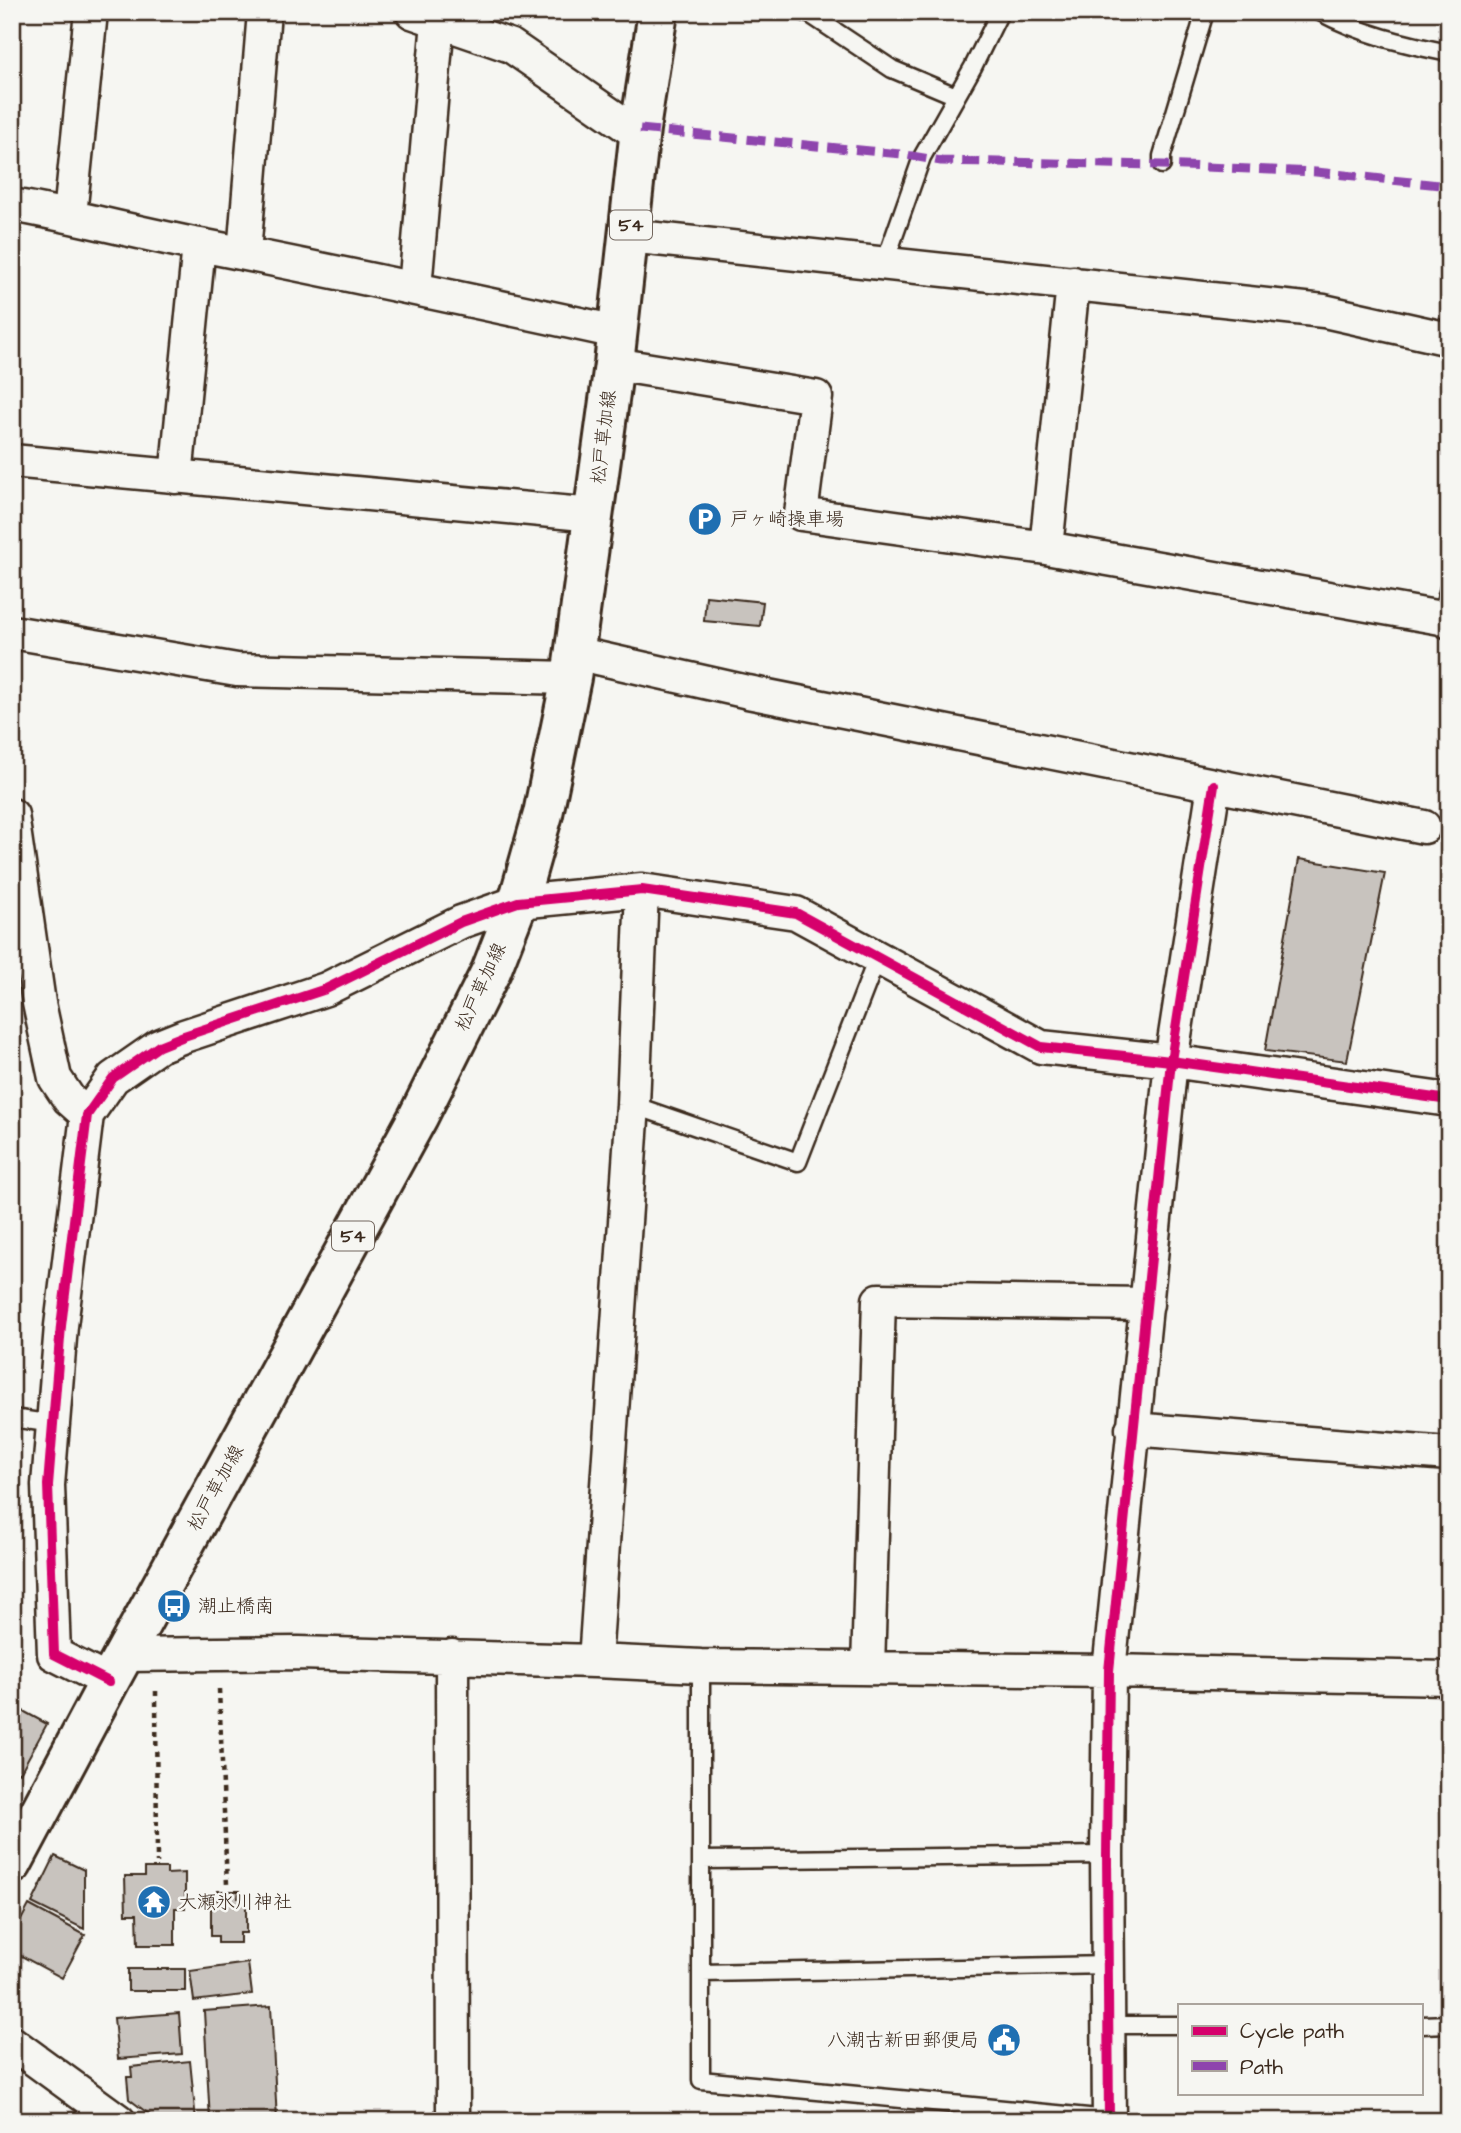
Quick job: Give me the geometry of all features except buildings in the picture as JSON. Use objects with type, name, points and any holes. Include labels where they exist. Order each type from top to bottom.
[{"type":"main road","name":"松戸草加線","points":[[12,1864],[130,1664],[418,1117],[491,971],[518,902],[542,814],[573,666],[658,12]]},
{"type":"street","points":[[70,215],[91,12]]},
{"type":"street","points":[[244,253],[264,12]]},
{"type":"street","points":[[415,288],[425,16],[511,46],[640,135]]},
{"type":"street","points":[[12,205],[415,288],[615,348],[816,397],[802,514],[1046,548],[1445,620]]},
{"type":"street","points":[[629,236],[1324,311],[1449,339]]},
{"type":"street","points":[[176,477],[199,245]]},
{"type":"street","points":[[1046,548],[1073,283]]},
{"type":"street","points":[[12,461],[594,515]]},
{"type":"street","points":[[12,632],[237,670],[573,666],[748,692],[1424,827]]},
{"type":"street","points":[[1109,2120],[1109,1671],[1171,1061],[1213,785]]},
{"type":"street","points":[[12,815],[26,1005],[55,1078],[69,1099],[87,1115]]},
{"type":"street","points":[[595,1661],[633,1105],[642,890]]},
{"type":"street","points":[[1449,1100],[1171,1061],[1041,1047],[796,913],[642,890],[518,902],[461,922],[326,989],[159,1046],[113,1077],[87,1115],[61,1326],[48,1485],[54,1654],[130,1664],[217,1654],[452,1656],[701,1666],[1449,1678]]},
{"type":"street","points":[[868,1668],[879,1300],[1147,1304]]},
{"type":"street","points":[[1132,1429],[1449,1454]]},
{"type":"street","points":[[452,1656],[453,2121]]},
{"type":"street","points":[[12,2043],[119,2121]]},
{"type":"lane","points":[[803,12],[892,69],[956,96]]},
{"type":"lane","points":[[884,265],[922,157],[973,67],[1000,12]]},
{"type":"lane","points":[[1162,165],[1161,156],[1205,12]]},
{"type":"lane","points":[[1320,12],[1347,27],[1403,44],[1449,53]]},
{"type":"lane","points":[[1445,620],[1449,588]]},
{"type":"lane","points":[[633,1105],[798,1161],[877,956]]},
{"type":"lane","points":[[12,1418],[54,1424]]},
{"type":"lane","points":[[701,1666],[701,2080],[1109,2120]]},
{"type":"lane","points":[[702,1860],[1107,1855]]},
{"type":"lane","points":[[702,1973],[1109,1965]]},
{"type":"lane","points":[[1422,2025],[1449,2024]]},
{"type":"lane","points":[[1109,2025],[1178,2025]]},
{"type":"path","points":[[217,1654],[227,1885]]},
{"type":"path","points":[[130,1664],[157,1863]]},
{"type":"marked path","points":[[640,129],[901,154],[941,161],[1162,165],[1316,172],[1449,186]]},
{"type":"cycle path","points":[[1109,2121],[1109,1671],[1171,1061],[1214,785]]},
{"type":"cycle path","points":[[109,1682],[54,1654],[48,1485],[61,1326],[87,1115],[113,1078],[159,1046],[326,989],[461,922],[518,902],[642,890],[796,913],[1041,1047],[1171,1061],[1449,1100]]},
{"type":"place","name":"戸ヶ崎操車場","points":[[705,519]]},
{"type":"place","name":"潮止橋南","points":[[174,1606]]},
{"type":"place","name":"大瀬氷川神社","points":[[154,1902]]},
{"type":"place","name":"八潮古新田郵便局","points":[[1004,2040]]}]
